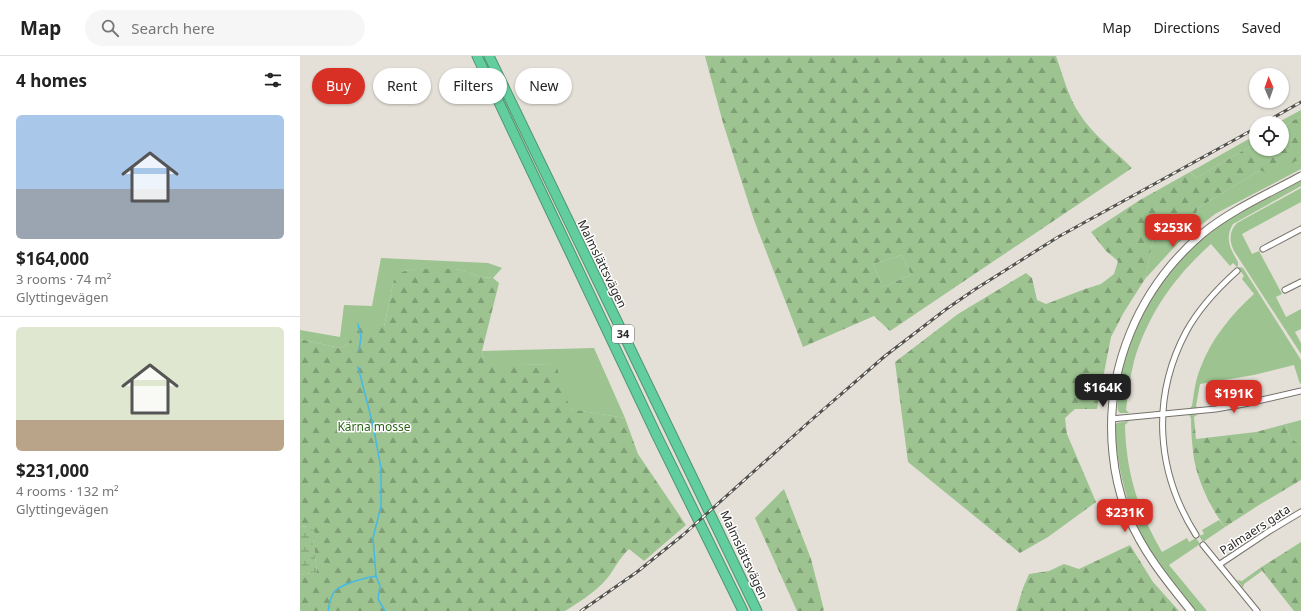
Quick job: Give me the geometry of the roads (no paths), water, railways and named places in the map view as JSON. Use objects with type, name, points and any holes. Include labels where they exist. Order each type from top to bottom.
[{"type":"highway","name":"Malmslättsvägen","points":[[477,56],[657,436],[743,611]]},
{"type":"highway","name":"Malmslättsvägen","points":[[490,56],[757,611]]},
{"type":"street","points":[[1190,611],[1151,559],[1136,534],[1127,514],[1118,484],[1112,444],[1111,418],[1121,358],[1126,342],[1140,311],[1153,289],[1167,270],[1190,245],[1219,222],[1301,176]]},
{"type":"street","points":[[1263,249],[1301,229]]},
{"type":"street","points":[[1196,535],[1179,506],[1167,471],[1163,440],[1165,391],[1175,354],[1186,331],[1206,302],[1220,286],[1237,271]]},
{"type":"street","points":[[1285,290],[1301,282]]},
{"type":"street","points":[[1111,418],[1163,414],[1244,404],[1301,391]]},
{"type":"street","name":"Palmaers gata","points":[[1220,564],[1301,512]]},
{"type":"street","name":"Palmaers gata","points":[[1203,545],[1220,564],[1256,611]]},
{"type":"waterway","points":[[358,324],[361,337],[359,350]]},
{"type":"waterway","points":[[358,367],[373,425],[381,468],[381,506],[373,538],[376,576],[380,586],[378,599],[385,611]]},
{"type":"waterway","points":[[328,611],[334,592],[340,587],[376,576]]},
{"type":"railway","points":[[1276,116],[1301,102]]},
{"type":"railway","points":[[581,611],[637,572],[683,535],[885,356],[945,310],[1058,237],[1249,132]]},
{"type":"park label","name":"Kärna mosse","points":[[374,427]]}]
